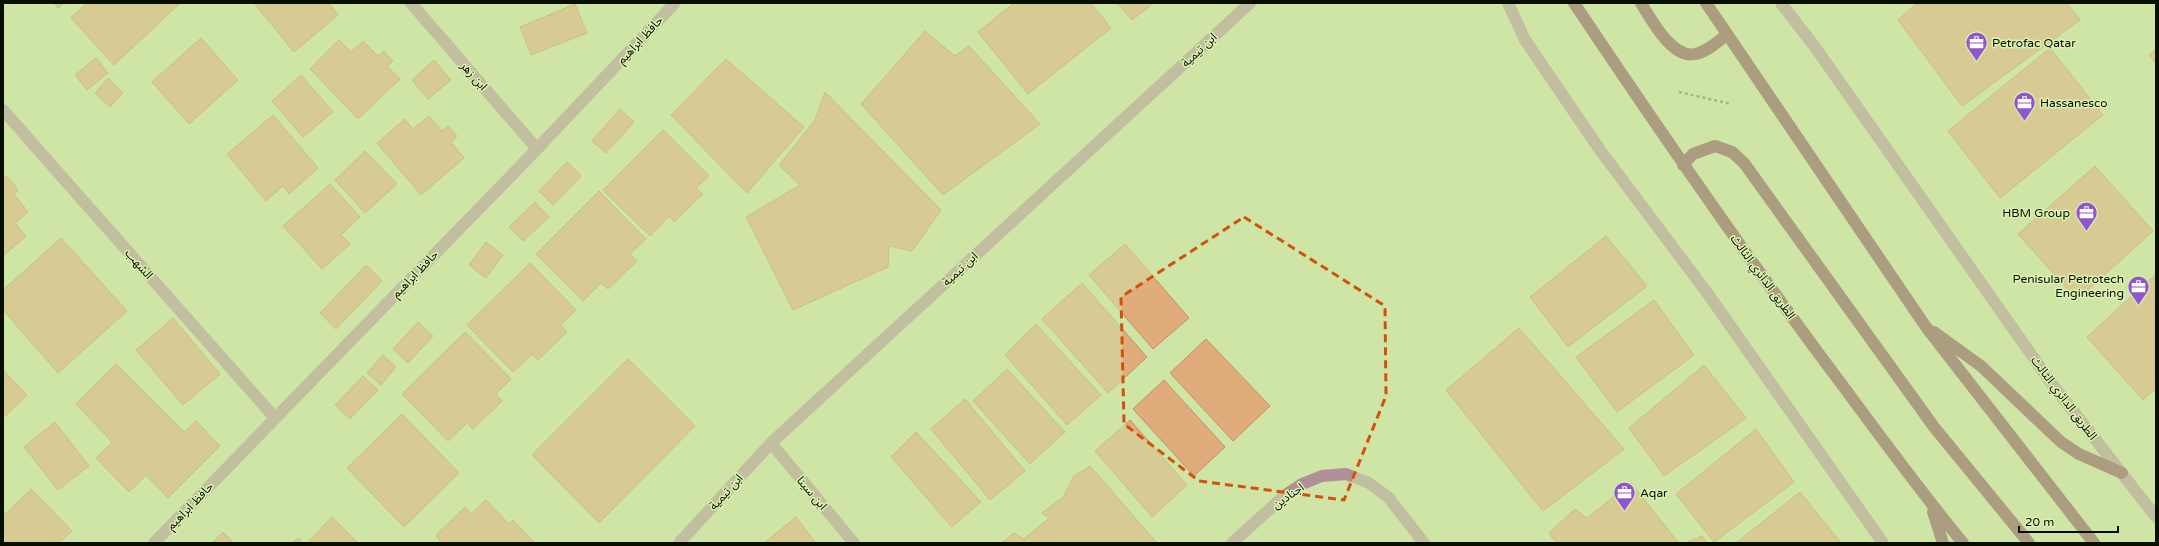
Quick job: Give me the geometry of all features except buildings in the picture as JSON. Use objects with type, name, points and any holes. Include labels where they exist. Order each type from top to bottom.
[{"type":"highway","name":"الطريق الدائري الثالث","points":[[1574,3],[1683,166],[1796,324],[1931,505],[1963,543]]},
{"type":"highway","points":[[1641,3],[1664,38],[1672,46],[1686,54],[1694,55],[1701,52],[1728,35]]},
{"type":"highway","points":[[1706,3],[1926,327],[2094,543]]},
{"type":"highway","points":[[1683,166],[1694,154],[1715,146],[1732,152],[1744,163],[1934,427],[2029,543]]},
{"type":"highway","points":[[1926,327],[1982,366],[2061,442],[2084,457],[2122,473]]},
{"type":"highway","points":[[1931,505],[1944,543]]},
{"type":"street","name":"ابن زهر","points":[[411,3],[537,149]]},
{"type":"street","name":"حافظ ابراهيم","points":[[154,543],[537,149],[675,3]]},
{"type":"street","name":"ابن تيمية","points":[[679,543],[771,443],[1250,3]]},
{"type":"street","points":[[1508,3],[1525,40],[1600,150],[1708,294],[1883,543]]},
{"type":"street","name":"الطريق الدائري الثالث","points":[[1781,3],[1815,47],[2052,384],[2156,516]]},
{"type":"street","name":"الشهب","points":[[3,110],[275,418]]},
{"type":"street","name":"ابن سينا","points":[[771,443],[854,543]]},
{"type":"street","name":"اجنادين","points":[[1232,543],[1284,496],[1302,484],[1322,476],[1346,474],[1368,483],[1388,497],[1424,543]]},
{"type":"path","points":[[1679,92],[1731,104]]},
{"type":"highlighted area","points":[[1244,217],[1385,306],[1386,396],[1344,500],[1199,481],[1124,424],[1121,297]]},
{"type":"place","name":"Petrofac Qatar","points":[[1976,62]]},
{"type":"place","name":"Hassanesco","points":[[2025,122]]},
{"type":"place","name":"HBM Group","points":[[2086,232]]},
{"type":"place","name":"Penisular Petrotech Engineering","points":[[2139,306]]},
{"type":"place","name":"Aqar","points":[[1624,512]]}]
